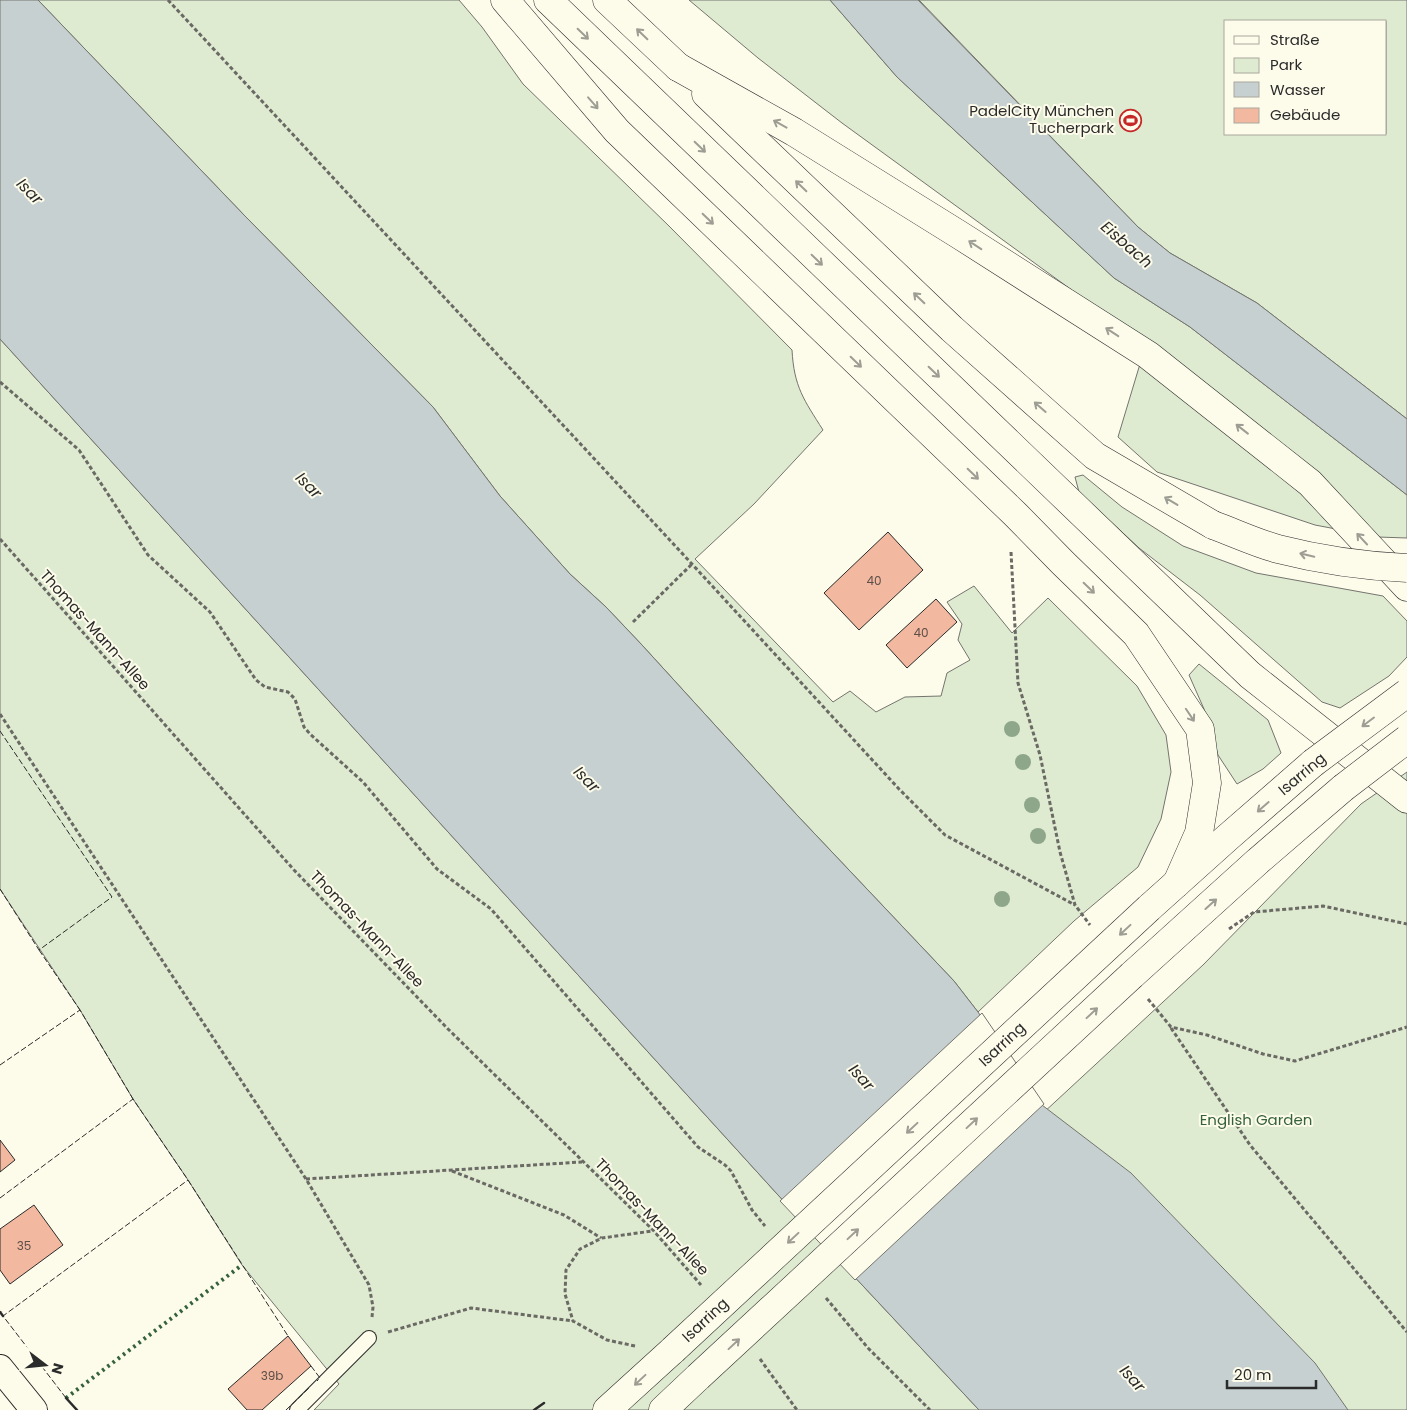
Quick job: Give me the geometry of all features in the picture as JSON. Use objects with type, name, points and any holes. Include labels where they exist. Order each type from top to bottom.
[{"type":"main road","points":[[505,0],[617,132],[1009,508],[1062,563],[1136,634],[1200,729],[1207,783],[1199,832],[1177,883]]},
{"type":"main road","points":[[548,0],[1250,675],[1407,799]]},
{"type":"main road","points":[[607,0],[952,329],[1095,456],[1213,525],[1276,548],[1322,559],[1371,566],[1407,568]]},
{"type":"main road","points":[[678,67],[794,132],[1148,355],[1310,483],[1407,587]]},
{"type":"main road","name":"Isarring","points":[[607,1410],[1149,908],[1313,764],[1407,693]]},
{"type":"main road","points":[[663,1410],[1174,936],[1343,788],[1407,740]]},
{"type":"street","points":[[0,1368],[34,1410]]},
{"type":"lane","points":[[297,1410],[369,1338]]},
{"type":"path","points":[[168,0],[899,789],[945,835],[1075,905]]},
{"type":"path","points":[[0,382],[79,450],[148,555],[210,612],[256,680],[265,687],[288,692],[295,699],[304,727],[310,734],[363,782],[437,869],[491,909],[698,1147],[731,1171],[752,1210],[772,1233]]},
{"type":"path","name":"Thomas-Mann-Allee","points":[[0,539],[294,870],[448,1029],[653,1230],[702,1286]]},
{"type":"path","points":[[1011,546],[1018,683]]},
{"type":"path","points":[[633,622],[692,564]]},
{"type":"path","points":[[0,714],[306,1179],[369,1285],[373,1307],[369,1338],[471,1308],[573,1321],[607,1340],[639,1346]]},
{"type":"path","points":[[1223,934],[1254,912],[1323,906],[1407,924]]},
{"type":"path","points":[[1170,1027],[1250,1144],[1407,1332]]},
{"type":"path","points":[[306,1179],[583,1162]]},
{"type":"path","points":[[450,1170],[564,1215],[602,1238]]},
{"type":"path","points":[[573,1321],[565,1294],[566,1270],[580,1249],[602,1238],[653,1230]]},
{"type":"path","points":[[823,1294],[868,1348],[930,1410]]},
{"type":"path","points":[[756,1354],[797,1410]]},
{"type":"green space","points":[[38,0],[459,0],[482,27],[523,84],[669,226],[792,350],[795,374],[801,393],[823,430],[754,504],[695,559],[833,702],[850,691],[876,712],[905,697],[941,696],[947,673],[970,660],[958,640],[962,624],[947,602],[974,586],[1012,633],[1048,598],[1137,686],[1166,735],[1171,772],[1161,819],[1138,867],[1074,921],[978,1012],[954,981],[796,814],[642,645],[606,607],[570,574],[500,496],[433,407],[244,215]]},
{"type":"green space","points":[[689,0],[830,0],[897,77],[1114,278],[1190,327],[1407,495],[1407,538],[1378,537],[1315,525],[1157,472],[1118,437],[1146,344],[842,123],[758,58]]},
{"type":"green space","points":[[919,0],[1407,0],[1407,419],[1257,303],[1170,253],[1138,227]]},
{"type":"green space","points":[[0,339],[778,1195],[979,1410],[314,1410],[339,1384],[242,1265],[188,1180],[133,1099],[80,1010],[0,889]]},
{"type":"green space","points":[[1083,475],[1122,507],[1183,546],[1256,573],[1383,596],[1407,621],[1407,657],[1389,676],[1340,708],[1322,702],[1200,595],[1139,548],[1079,492],[1075,477]]},
{"type":"green space","points":[[1199,664],[1268,720],[1281,753],[1263,769],[1237,784],[1218,755],[1204,709],[1189,675]]},
{"type":"green space","name":"English Garden","points":[[1407,772],[1407,1410],[1322,1410],[1042,1114],[1203,965],[1361,804]]},
{"type":"water","name":"Isar","points":[[0,0],[38,0],[244,215],[433,407],[500,496],[570,574],[606,607],[642,645],[796,814],[954,981],[978,1012],[1042,1105],[1131,1173],[1315,1363],[1348,1410],[979,1410],[778,1195],[0,339]]},
{"type":"water","name":"Eisbach","points":[[830,0],[918,0],[1138,227],[1170,253],[1257,303],[1407,419],[1407,495],[1190,327],[1114,278],[897,77]]},
{"type":"pier","points":[[982,1013],[1044,1104],[855,1280],[780,1201]]},
{"type":"building","points":[[888,532],[923,570],[859,630],[824,593]]},
{"type":"building","points":[[936,599],[957,622],[907,668],[886,645]]},
{"type":"building","points":[[0,1140],[15,1160],[0,1172]]},
{"type":"building","points":[[34,1205],[63,1245],[10,1284],[0,1270],[0,1229]]},
{"type":"building","points":[[288,1336],[311,1366],[262,1410],[247,1410],[228,1389]]},
{"type":"hedge","points":[[66,1398],[242,1265]]},
{"type":"fence","points":[[0,731],[112,897],[39,950],[0,889]]},
{"type":"fence","points":[[39,950],[80,1010]]},
{"type":"fence","points":[[0,1065],[80,1010],[133,1099]]},
{"type":"fence","points":[[0,1198],[133,1099],[188,1180],[288,1336]]},
{"type":"fence","points":[[66,1398],[3,1316],[188,1180]]},
{"type":"fence","points":[[311,1366],[320,1378],[317,1381]]},
{"type":"fence","points":[[286,1410],[309,1388]]},
{"type":"wall","points":[[0,1312],[3,1316]]},
{"type":"wall","points":[[66,1398],[77,1410]]},
{"type":"wall","points":[[534,1410],[544,1403]]},
{"type":"place","name":"PadelCity München Tucherpark","points":[[1130,120]]}]
